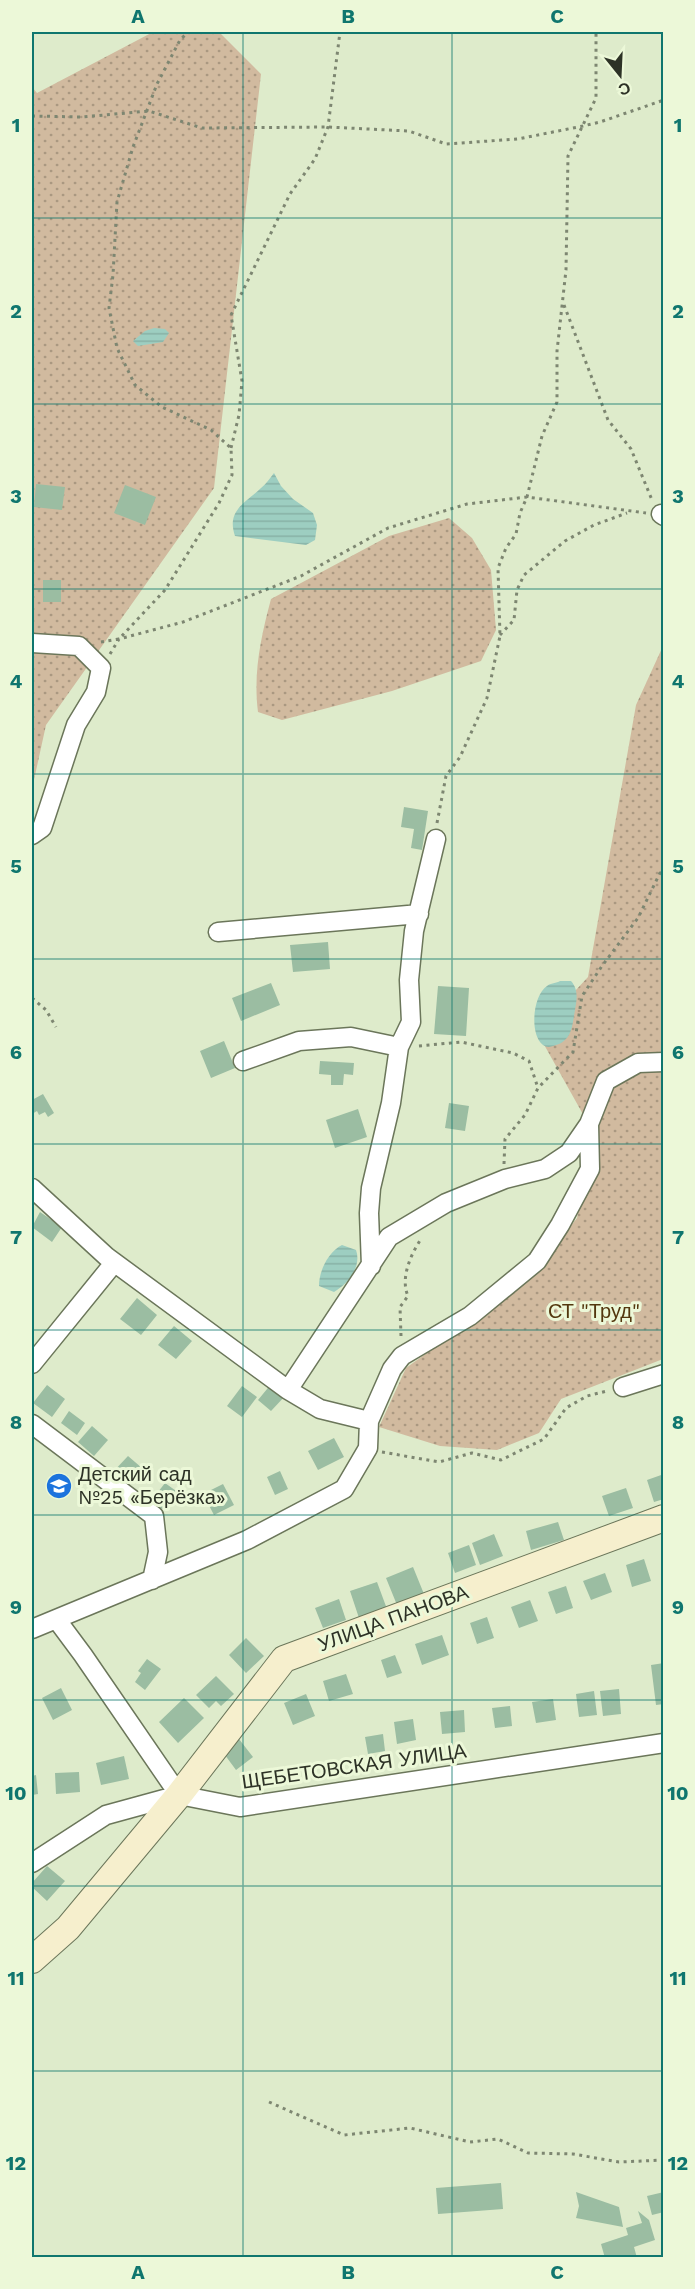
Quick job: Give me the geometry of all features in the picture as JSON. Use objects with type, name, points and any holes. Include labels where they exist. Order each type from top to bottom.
[{"type":"street","points":[[32,643],[78,646],[101,668],[96,692],[76,725],[42,828],[32,835]]},
{"type":"street","points":[[371,1266],[369,1213],[371,1188],[390,1111],[399,1047],[411,1022],[409,980],[414,931],[436,839]]},
{"type":"street","points":[[218,932],[419,914]]},
{"type":"street","points":[[243,1062],[298,1041],[351,1037],[399,1047]]},
{"type":"street","points":[[288,1390],[389,1237],[446,1203],[505,1179],[545,1169],[569,1153],[589,1124],[606,1081],[638,1063],[663,1062]]},
{"type":"street","points":[[32,1629],[247,1540],[344,1490],[368,1448],[369,1421],[392,1370],[402,1356],[470,1316],[537,1261],[560,1225],[590,1169],[589,1124]]},
{"type":"street","points":[[32,1188],[114,1263],[288,1390],[320,1409],[369,1421]]},
{"type":"street","points":[[32,1364],[114,1263]]},
{"type":"street","points":[[623,1387],[663,1374]]},
{"type":"street","points":[[32,1424],[154,1516],[158,1552],[152,1580]]},
{"type":"street","name":"УЛИЦА ПАНОВА","points":[[32,1960],[68,1928],[179,1795],[284,1659],[663,1518]]},
{"type":"street","points":[[57,1620],[179,1795]]},
{"type":"street","name":"ЩЕБЕТОВСКАЯ УЛИЦА","points":[[32,1863],[106,1815],[179,1795],[240,1807],[663,1743]]},
{"type":"path","points":[[188,32],[180,40],[158,84],[134,147],[117,202],[109,308],[117,348],[135,385],[162,407],[211,430],[231,448]]},
{"type":"path","points":[[101,668],[119,639],[165,590],[219,503],[232,475],[231,448],[239,415],[242,381],[231,315],[290,194],[315,159],[328,127],[340,32]]},
{"type":"path","points":[[436,839],[438,809],[446,776],[460,757],[487,698],[500,636],[498,568],[506,548],[516,534],[542,436],[557,402],[568,156],[596,98],[596,32]]},
{"type":"path","points":[[32,116],[82,117],[148,111],[202,128],[328,127],[409,131],[446,144],[518,139],[583,126],[663,100]]},
{"type":"path","points":[[563,305],[608,420],[631,449],[648,494],[662,515]]},
{"type":"path","points":[[78,646],[119,639],[183,622],[301,576],[388,528],[467,504],[527,497],[662,515]]},
{"type":"path","points":[[500,636],[514,620],[517,590],[524,575],[565,541],[594,525],[629,512]]},
{"type":"path","points":[[505,1179],[503,1158],[505,1139],[525,1115],[538,1088],[573,1052],[582,996],[638,918],[663,871]]},
{"type":"path","points":[[32,998],[46,1010],[56,1027]]},
{"type":"path","points":[[399,1047],[461,1042],[513,1053],[529,1061],[538,1088]]},
{"type":"path","points":[[402,1356],[400,1307],[408,1296],[404,1288],[411,1254],[423,1236]]},
{"type":"path","points":[[368,1448],[394,1455],[439,1462],[472,1453],[501,1460],[544,1439],[566,1408],[587,1396],[623,1387]]},
{"type":"path","points":[[270,2102],[344,2135],[410,2128],[470,2142],[498,2139],[528,2153],[573,2154],[619,2162],[663,2160]]},
{"type":"green space","points":[[153,32],[219,32],[261,74],[214,488],[46,725],[32,789],[32,87],[37,93]]},
{"type":"green space","points":[[449,518],[472,538],[491,570],[496,630],[481,661],[392,691],[282,720],[258,712],[259,655],[271,599],[389,536]]},
{"type":"green space","name":"СТ \"Труд\"","points":[[663,646],[663,1359],[561,1399],[539,1433],[497,1450],[440,1446],[379,1427],[406,1368],[532,1277],[577,1218],[594,1134],[537,1032],[588,977],[636,705]]},
{"type":"water","points":[[154,328],[165,329],[169,333],[163,342],[138,346],[133,341],[145,331]]},
{"type":"water","points":[[274,473],[281,486],[293,499],[313,513],[317,525],[315,540],[306,545],[235,536],[233,520],[235,513],[265,485]]},
{"type":"water","points":[[560,981],[571,981],[576,989],[572,1025],[570,1034],[564,1041],[546,1047],[539,1040],[536,1032],[534,1015],[538,997],[542,991],[548,985]]},
{"type":"water","points":[[342,1245],[356,1250],[357,1262],[353,1274],[334,1292],[319,1286],[319,1280],[332,1252]]},
{"type":"building","points":[[36,484],[65,487],[62,510],[34,507]]},
{"type":"building","points":[[125,485],[156,497],[145,525],[114,513]]},
{"type":"building","points":[[43,580],[61,580],[61,602],[43,602]]},
{"type":"building","points":[[404,807],[428,811],[422,850],[411,848],[414,829],[401,827]]},
{"type":"building","points":[[328,942],[330,969],[293,972],[290,945]]},
{"type":"building","points":[[271,983],[280,1005],[241,1021],[232,998]]},
{"type":"building","points":[[438,986],[469,988],[466,1036],[434,1034]]},
{"type":"building","points":[[224,1041],[235,1068],[211,1078],[200,1051]]},
{"type":"building","points":[[320,1061],[354,1063],[353,1075],[344,1074],[343,1085],[331,1085],[331,1075],[319,1074]]},
{"type":"building","points":[[43,1094],[54,1113],[48,1117],[45,1112],[39,1115],[37,1111],[32,1114],[32,1100]]},
{"type":"building","points":[[449,1103],[469,1106],[465,1131],[445,1128]]},
{"type":"building","points":[[358,1109],[367,1137],[335,1148],[326,1120]]},
{"type":"building","points":[[40,1212],[62,1227],[52,1242],[32,1227]]},
{"type":"building","points":[[137,1298],[157,1315],[141,1335],[120,1319]]},
{"type":"building","points":[[174,1326],[192,1341],[176,1359],[158,1345]]},
{"type":"building","points":[[272,1383],[286,1395],[271,1411],[258,1400]]},
{"type":"building","points":[[47,1385],[65,1399],[52,1417],[33,1403]]},
{"type":"building","points":[[242,1386],[257,1397],[242,1417],[227,1406]]},
{"type":"building","points":[[69,1411],[85,1423],[77,1435],[61,1423]]},
{"type":"building","points":[[92,1426],[108,1440],[94,1456],[78,1442]]},
{"type":"building","points":[[334,1438],[344,1457],[318,1470],[308,1451]]},
{"type":"building","points":[[128,1456],[142,1468],[127,1485],[113,1472]]},
{"type":"building","points":[[280,1471],[288,1489],[275,1495],[267,1477]]},
{"type":"building","points":[[664,1474],[664,1499],[654,1502],[647,1480]]},
{"type":"building","points":[[165,1483],[179,1493],[165,1511],[151,1501]]},
{"type":"building","points":[[223,1484],[234,1505],[214,1515],[203,1494]]},
{"type":"building","points":[[626,1488],[633,1508],[609,1516],[602,1496]]},
{"type":"building","points":[[558,1522],[564,1540],[531,1550],[526,1531]]},
{"type":"building","points":[[494,1534],[503,1556],[480,1565],[472,1543]]},
{"type":"building","points":[[469,1545],[476,1565],[455,1573],[448,1553]]},
{"type":"building","points":[[644,1559],[651,1581],[632,1587],[626,1565]]},
{"type":"building","points":[[413,1567],[424,1594],[397,1605],[386,1578]]},
{"type":"building","points":[[605,1573],[612,1592],[591,1600],[583,1581]]},
{"type":"building","points":[[377,1582],[387,1609],[359,1618],[350,1591]]},
{"type":"building","points":[[566,1586],[573,1608],[556,1614],[548,1592]]},
{"type":"building","points":[[339,1599],[346,1620],[323,1628],[315,1608]]},
{"type":"building","points":[[530,1600],[538,1621],[519,1628],[511,1607]]},
{"type":"building","points":[[487,1617],[494,1638],[477,1644],[470,1623]]},
{"type":"building","points":[[442,1635],[449,1655],[422,1665],[415,1644]]},
{"type":"building","points":[[246,1638],[264,1656],[246,1673],[229,1655]]},
{"type":"building","points":[[395,1655],[402,1673],[387,1678],[381,1660]]},
{"type":"building","points":[[147,1659],[161,1669],[145,1690],[135,1682],[141,1673],[138,1671]]},
{"type":"building","points":[[664,1663],[664,1704],[656,1705],[651,1665]]},
{"type":"building","points":[[346,1674],[353,1694],[329,1701],[323,1681]]},
{"type":"building","points":[[216,1676],[234,1694],[221,1706],[216,1701],[209,1708],[196,1695]]},
{"type":"building","points":[[61,1688],[72,1710],[53,1720],[42,1698]]},
{"type":"building","points":[[619,1689],[621,1714],[603,1716],[600,1691]]},
{"type":"building","points":[[594,1691],[597,1715],[579,1717],[576,1694]]},
{"type":"building","points":[[306,1694],[315,1716],[293,1725],[284,1703]]},
{"type":"building","points":[[184,1698],[204,1718],[178,1743],[159,1722]]},
{"type":"building","points":[[553,1699],[556,1720],[536,1723],[532,1702]]},
{"type":"building","points":[[510,1706],[512,1726],[495,1728],[492,1708]]},
{"type":"building","points":[[464,1710],[465,1732],[442,1734],[440,1712]]},
{"type":"building","points":[[413,1719],[416,1740],[397,1744],[394,1722]]},
{"type":"building","points":[[383,1734],[385,1751],[368,1754],[365,1737]]},
{"type":"building","points":[[239,1739],[253,1757],[236,1770],[222,1751]]},
{"type":"building","points":[[124,1756],[129,1779],[101,1785],[96,1763]]},
{"type":"building","points":[[79,1772],[80,1792],[56,1794],[55,1773]]},
{"type":"building","points":[[36,1775],[38,1794],[32,1795],[32,1776]]},
{"type":"building","points":[[47,1866],[65,1881],[47,1901],[32,1887],[32,1883]]},
{"type":"building","points":[[501,2183],[503,2209],[438,2214],[436,2188]]},
{"type":"building","points":[[576,2192],[619,2207],[623,2227],[576,2218],[579,2206]]},
{"type":"building","points":[[664,2192],[664,2212],[652,2215],[647,2196]]},
{"type":"building","points":[[638,2211],[649,2220],[655,2240],[634,2247],[637,2258],[605,2258],[601,2244],[628,2235],[626,2228],[642,2223]]},
{"type":"place","name":"Детский сад №25 «Берёзка»","points":[[59,1486]]}]
